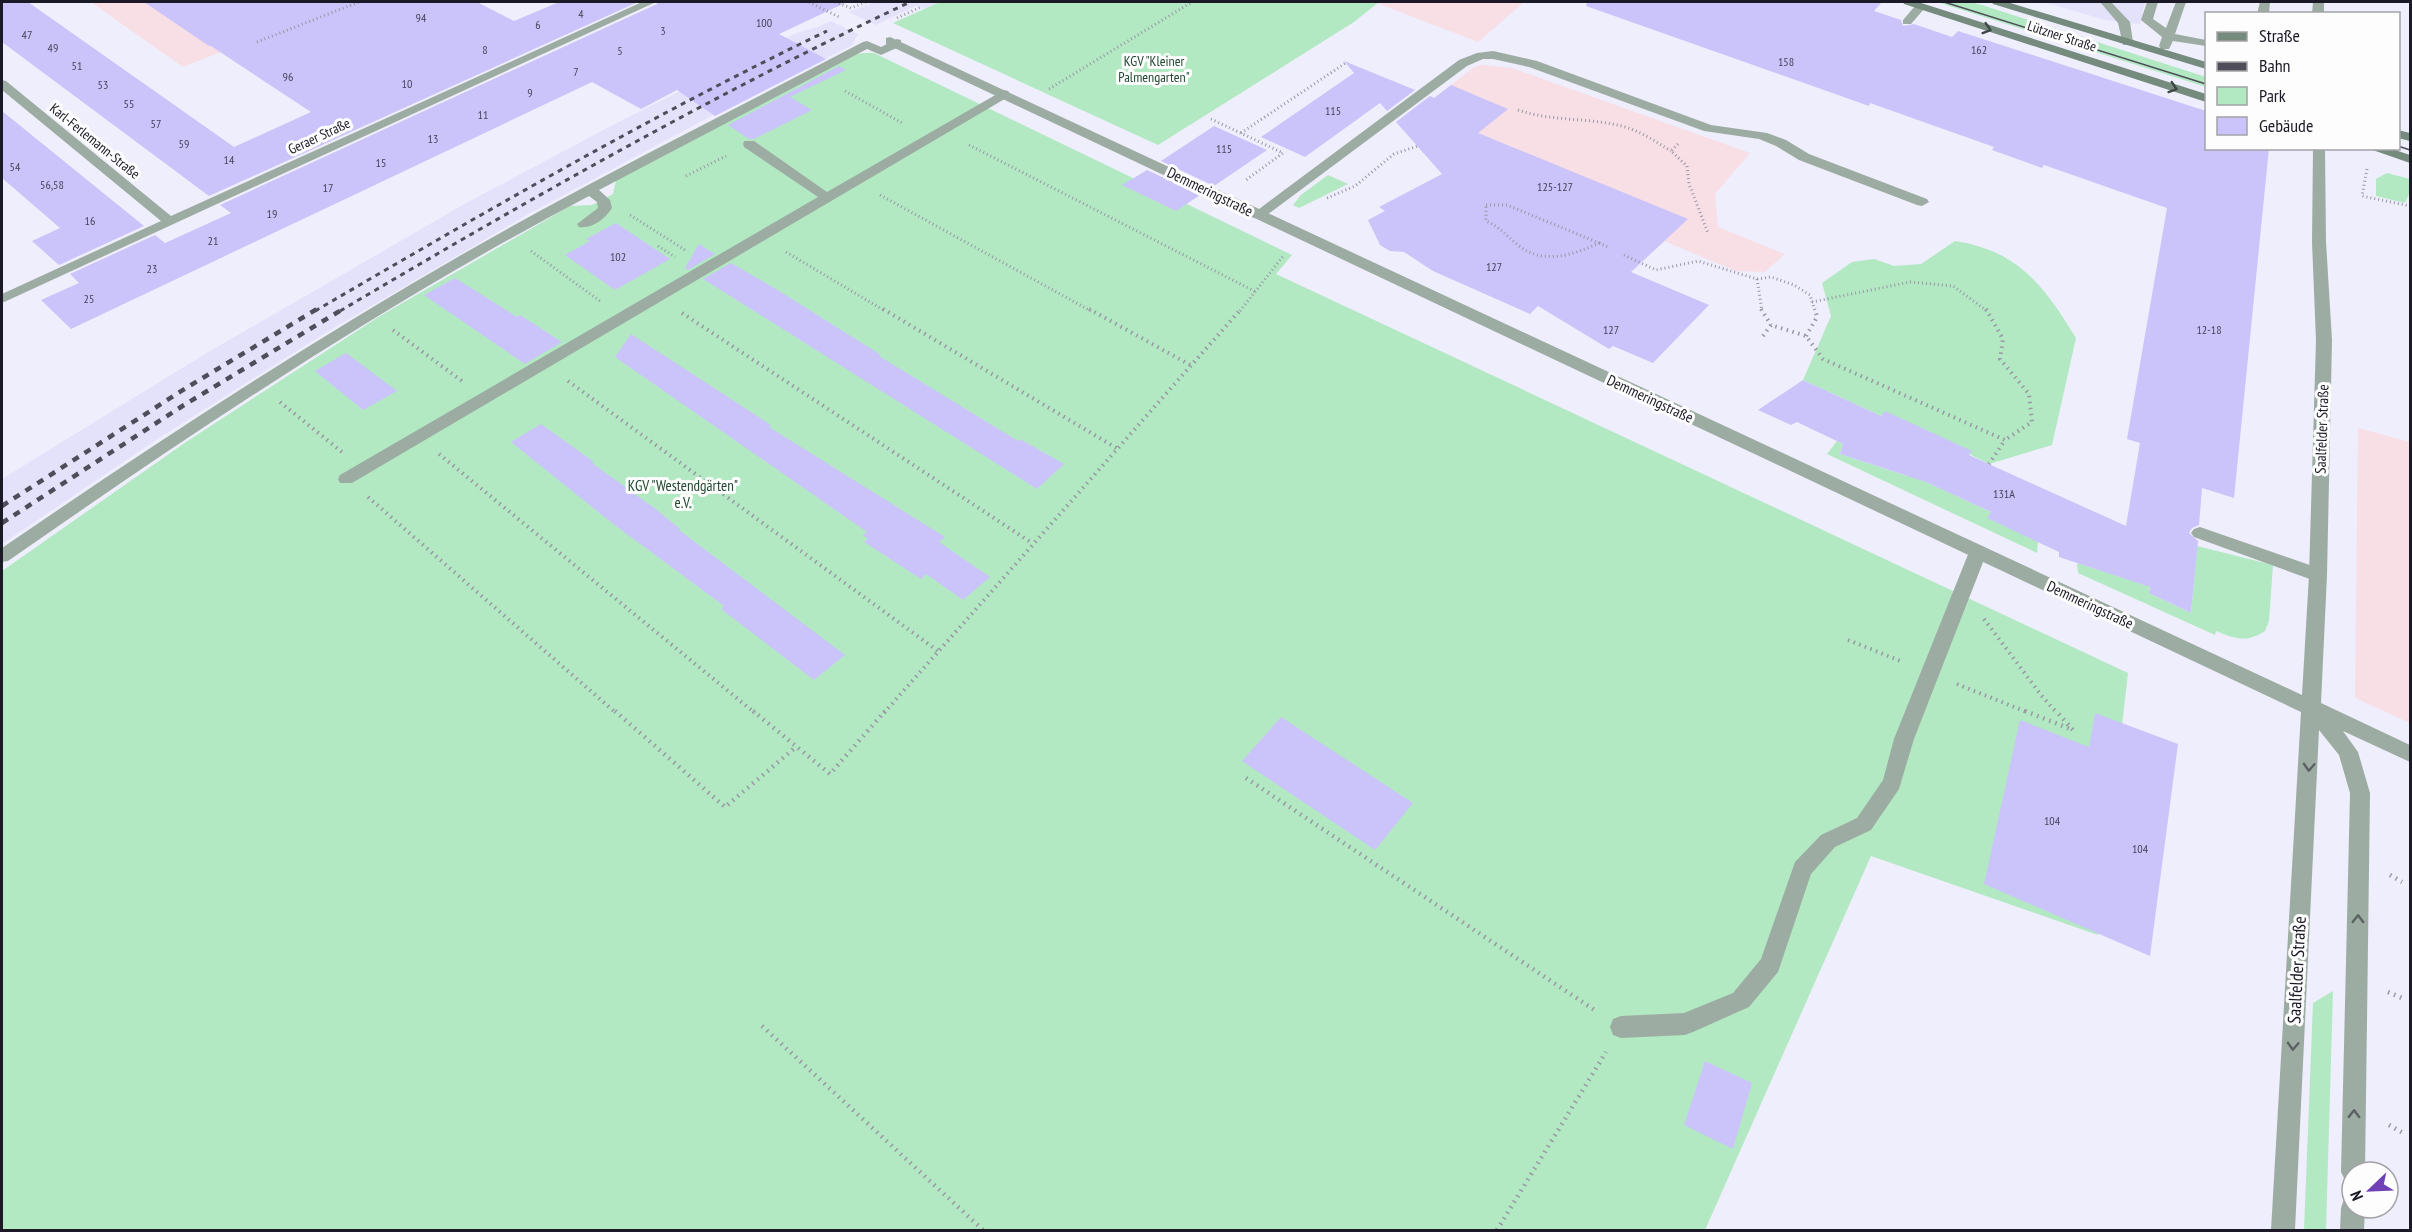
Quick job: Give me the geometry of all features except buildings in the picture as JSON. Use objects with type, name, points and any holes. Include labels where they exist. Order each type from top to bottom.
[{"type":"main road","name":"Lützner Straße","points":[[1908,2],[2205,98]]},
{"type":"main road","name":"Lützner Straße","points":[[1997,2],[2205,66]]},
{"type":"main road","points":[[2380,150],[2410,159]]},
{"type":"street","name":"Geraer Straße","points":[[2,299],[650,2]]},
{"type":"street","points":[[2105,2],[2124,22],[2127,42]]},
{"type":"street","points":[[2153,2],[2147,20],[2170,37],[2205,43]]},
{"type":"street","points":[[2161,52],[2170,37],[2181,2]]},
{"type":"street","points":[[1907,22],[1920,7]]},
{"type":"street","name":"Demmeringstraße","points":[[590,190],[867,45],[880,51],[893,42],[2410,754]]},
{"type":"street","points":[[1258,215],[1463,63],[1481,56],[1506,56],[1709,128],[1762,136],[1781,143],[1804,157],[1922,202]]},
{"type":"street","name":"Karl-Ferlemann-Straße","points":[[2,84],[170,221]]},
{"type":"street","points":[[346,479],[1004,94]]},
{"type":"street","points":[[749,144],[828,198]]},
{"type":"street","name":"Saalfelder Straße","points":[[2283,1230],[2318,575],[2324,340],[2319,242],[2319,150]]},
{"type":"street","points":[[2,556],[172,439],[344,331],[542,215],[590,190],[604,199],[604,211],[584,224]]},
{"type":"street","points":[[2200,533],[2318,575]]},
{"type":"street","points":[[1621,1027],[1685,1024],[1741,1000],[1770,964],[1802,869],[1828,841],[1864,824],[1892,783],[1929,673],[1978,552]]},
{"type":"street","points":[[2312,709],[2348,752],[2360,793],[2353,1160]]},
{"type":"path","points":[[257,42],[359,2]]},
{"type":"path","points":[[808,2],[815,2]]},
{"type":"path","points":[[808,2],[841,18]]},
{"type":"path","points":[[836,2],[851,9],[866,2]]},
{"type":"path","points":[[1044,92],[1192,2]]},
{"type":"path","points":[[911,11],[921,7]]},
{"type":"path","points":[[1240,133],[1347,62]]},
{"type":"path","points":[[844,91],[1256,292]]},
{"type":"path","points":[[1518,110],[1536,117],[1617,125],[1650,138],[1671,151],[1687,166],[1689,184],[1708,233]]},
{"type":"path","points":[[1211,119],[1283,153],[1242,183]]},
{"type":"path","points":[[1671,151],[1695,123]]},
{"type":"path","points":[[686,176],[749,144]]},
{"type":"path","points":[[1319,202],[1355,186],[1394,154],[1418,146]]},
{"type":"path","points":[[855,182],[1192,366]]},
{"type":"path","points":[[2362,196],[2410,207]]},
{"type":"path","points":[[604,199],[687,251],[726,257]]},
{"type":"path","points":[[1599,243],[1578,254],[1557,259],[1536,255],[1517,245],[1504,228],[1486,221],[1486,205],[1507,205],[1599,243],[1610,248]]},
{"type":"path","points":[[760,237],[1118,449]]},
{"type":"path","points":[[419,437],[830,774],[1032,543],[1192,366],[1256,292],[1286,252],[1305,237]]},
{"type":"path","points":[[659,247],[671,241]]},
{"type":"path","points":[[525,246],[624,317]]},
{"type":"path","points":[[1624,255],[1656,270],[1698,261],[1757,279],[1771,277],[1794,285],[1810,295],[1817,317],[1806,336]]},
{"type":"path","points":[[1757,279],[1761,310],[1771,325],[1806,336],[1823,359],[2005,440]]},
{"type":"path","points":[[1812,302],[1910,282],[1953,286],[1985,308],[2003,339],[2000,359],[2029,394],[2032,422],[2005,440],[1989,464]]},
{"type":"path","points":[[658,297],[1032,543]]},
{"type":"path","points":[[1763,336],[1771,325]]},
{"type":"path","points":[[390,328],[485,398]]},
{"type":"path","points":[[544,364],[938,651]]},
{"type":"path","points":[[279,402],[363,469]]},
{"type":"path","points":[[346,479],[725,807],[796,747]]},
{"type":"path","points":[[1848,640],[2073,730],[2041,695],[1985,620],[1960,598]]},
{"type":"path","points":[[1246,778],[1621,1027],[1497,1230]]},
{"type":"path","points":[[2389,875],[2402,882]]},
{"type":"path","points":[[2388,992],[2402,998]]},
{"type":"path","points":[[762,1026],[983,1230]]},
{"type":"path","points":[[2389,1125],[2403,1133]]},
{"type":"shaded area","points":[[91,2],[346,2],[183,67]]},
{"type":"shaded area","points":[[875,2],[940,2],[924,9],[918,5],[876,25],[848,12]]},
{"type":"shaded area","points":[[1524,2],[1478,42],[1377,3]]},
{"type":"shaded area","points":[[2044,2],[2145,2],[2140,24],[2105,20]]},
{"type":"shaded area","points":[[831,21],[858,34],[852,45],[715,114],[532,212],[325,333],[159,438],[2,544],[2,479],[205,354],[468,202],[767,47]]},
{"type":"shaded area","points":[[1483,65],[1512,68],[1750,153],[1715,194],[1718,227],[1785,254],[1765,272],[1736,271],[1664,241],[1653,252],[1425,155],[1451,85],[1474,67]]},
{"type":"shaded area","points":[[2358,428],[2410,442],[2410,723],[2355,698]]},
{"type":"green space","name":"KGV \"Kleiner Palmengarten\"","points":[[940,2],[1379,2],[1354,22],[1158,145],[893,23]]},
{"type":"green space","points":[[1937,2],[1970,2],[1982,5],[2205,77],[2205,87]]},
{"type":"green space","name":"KGV \"Westendgärten\" e.V.","points":[[874,53],[1292,255],[1276,274],[2128,673],[2098,935],[1871,856],[1705,1230],[2,1230],[2,571],[186,442],[380,316],[570,206],[592,205],[613,194],[616,180],[852,55]]},
{"type":"green space","points":[[2387,173],[2410,179],[2410,192],[2405,203],[2376,196],[2376,179]]},
{"type":"green space","points":[[1328,175],[1348,184],[1299,208],[1293,205],[1301,195]]},
{"type":"green space","points":[[1955,241],[1977,246],[2013,262],[2041,287],[2076,338],[2052,445],[1989,464],[1885,412],[1881,416],[1803,380],[1831,316],[1822,283],[1852,262],[1874,259],[1894,266],[1921,264]]},
{"type":"green space","points":[[1837,441],[1843,444],[1840,454],[1907,476],[1909,474],[1991,512],[2038,541],[2037,553],[1827,454]]},
{"type":"green space","points":[[2197,546],[2273,565],[2269,621],[2265,631],[2247,638],[2235,638],[2216,631],[2215,635],[2078,573],[2077,563],[2150,586],[2149,593],[2191,613]]},
{"type":"green space","points":[[2333,991],[2326,1230],[2304,1230],[2313,1003]]},
{"type":"tram line","points":[[1944,2],[2205,84]]},
{"type":"tram line","points":[[2400,147],[2410,150]]},
{"type":"railway","points":[[340,311],[621,150],[764,74],[910,2]]},
{"type":"railway","points":[[315,311],[505,201],[632,131],[827,31]]},
{"type":"railway","points":[[2,506],[186,388],[317,309]]},
{"type":"railway","points":[[2,523],[184,405],[343,309]]}]
